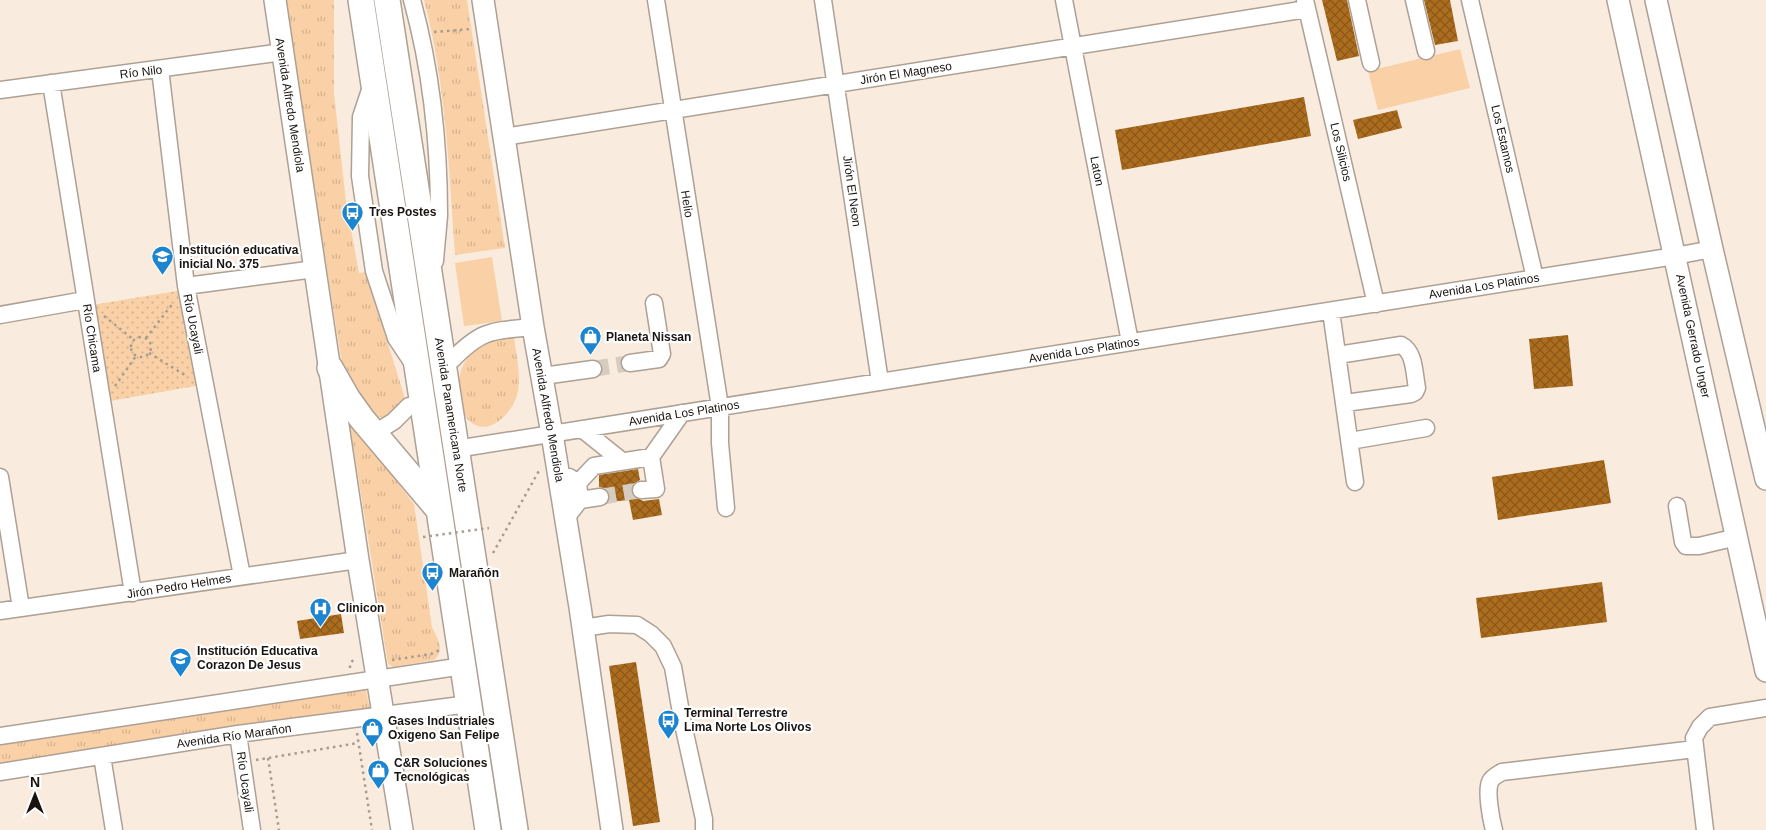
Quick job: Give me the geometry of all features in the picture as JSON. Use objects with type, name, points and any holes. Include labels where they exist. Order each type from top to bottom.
[{"type":"highway","name":"Avenida Panamericana Norte","points":[[360,0],[488,830]]},
{"type":"highway","name":"Avenida Panamericana Norte","points":[[387,0],[515,830]]},
{"type":"highway","points":[[330,368],[347,398],[439,510]]},
{"type":"main road","name":"Avenida Alfredo Mendiola","points":[[275,0],[358,560],[379,679],[402,830]]},
{"type":"main road","name":"Avenida Alfredo Mendiola","points":[[483,0],[533,327],[552,434],[550,468],[566,518],[612,830]]},
{"type":"main road","name":"Avenida Gerrado Unger","points":[[1618,0],[1766,671]]},
{"type":"main road","points":[[1656,0],[1766,479]]},
{"type":"street","points":[[412,0],[422,38],[435,136],[438,216],[432,293]]},
{"type":"street","name":"Helio","points":[[656,0],[720,407],[720,443],[726,508]]},
{"type":"street","name":"Jirón El Neon","points":[[824,0],[880,382]]},
{"type":"street","name":"Laton","points":[[1064,0],[1130,342]]},
{"type":"street","points":[[1357,0],[1371,63]]},
{"type":"street","points":[[1414,0],[1426,51]]},
{"type":"street","name":"Los Estamos","points":[[1470,0],[1535,278]]},
{"type":"street","name":"Jirón El Magneso","points":[[504,137],[1073,46],[1306,4]]},
{"type":"street","name":"Los Silicios","points":[[1306,4],[1376,304]]},
{"type":"street","name":"Río Nilo","points":[[0,90],[283,52]]},
{"type":"street","name":"Río Ucayali","points":[[160,69],[186,286],[242,576]]},
{"type":"street","name":"Río Chicama","points":[[52,83],[133,593]]},
{"type":"street","name":"Avenida Los Platinos","points":[[456,449],[1712,249]]},
{"type":"street","points":[[186,286],[315,269]]},
{"type":"street","points":[[0,315],[85,300]]},
{"type":"street","points":[[630,363],[659,359],[662,354],[654,303]]},
{"type":"street","points":[[1332,310],[1356,482]]},
{"type":"street","points":[[452,360],[473,340],[483,334],[492,331],[533,327]]},
{"type":"street","points":[[1338,355],[1401,345],[1407,348],[1411,355],[1417,388],[1416,392],[1411,394],[1345,403]]},
{"type":"street","points":[[543,376],[593,369]]},
{"type":"street","points":[[375,433],[394,421],[409,406]]},
{"type":"street","points":[[641,490],[656,489],[651,458],[682,413]]},
{"type":"street","points":[[1350,441],[1426,428]]},
{"type":"street","points":[[582,429],[622,461]]},
{"type":"street","points":[[580,500],[578,483],[594,466],[651,458]]},
{"type":"street","points":[[550,468],[578,483]]},
{"type":"street","points":[[0,477],[21,608]]},
{"type":"street","points":[[566,518],[580,500],[600,497]]},
{"type":"street","points":[[1677,506],[1683,542],[1686,546],[1699,546],[1737,537]]},
{"type":"street","name":"Jirón Pedro Helmes","points":[[0,611],[358,560]]},
{"type":"street","points":[[583,628],[609,624],[637,625],[651,634],[663,646],[673,667],[683,724],[704,819],[704,830]]},
{"type":"street","points":[[0,736],[463,666]]},
{"type":"street","name":"Avenida Río Marañon","points":[[0,772],[238,734],[469,704]]},
{"type":"street","points":[[1705,830],[1694,738],[1700,727],[1710,718],[1766,708]]},
{"type":"street","name":"Río Ucayali","points":[[238,734],[252,830]]},
{"type":"street","points":[[1494,830],[1488,789],[1494,776],[1502,772],[1695,749]]},
{"type":"street","points":[[102,756],[114,830]]},
{"type":"street","points":[[601,830],[604,772]]},
{"type":"path","points":[[428,32],[487,27]]},
{"type":"path","points":[[146,338],[186,286]]},
{"type":"path","points":[[85,300],[134,340]]},
{"type":"path","points":[[139,337],[146,338],[151,346],[149,353],[142,357],[136,356],[132,350],[134,340],[139,337]]},
{"type":"path","points":[[149,353],[205,388]]},
{"type":"path","points":[[102,404],[136,356]]},
{"type":"path","points":[[492,554],[550,468]]},
{"type":"path","points":[[423,537],[489,528]]},
{"type":"path","points":[[388,660],[431,654],[443,648]]},
{"type":"path","points":[[350,669],[350,664],[354,659]]},
{"type":"path","points":[[356,728],[372,830]]},
{"type":"path","points":[[242,762],[358,743]]},
{"type":"path","points":[[268,758],[279,830]]},
{"type":"green space","points":[[284,0],[334,0],[334,93],[346,202],[359,273],[366,272],[406,402],[391,414],[383,417],[373,416],[343,370]]},
{"type":"green space","points":[[424,0],[467,0],[505,248],[455,255],[446,127],[437,63]]},
{"type":"green space","points":[[1460,49],[1470,88],[1378,110],[1368,71]]},
{"type":"green space","points":[[492,257],[502,321],[464,326],[455,263]]},
{"type":"green space","points":[[183,290],[201,385],[110,401],[92,305]]},
{"type":"green space","points":[[514,337],[519,378],[516,399],[509,411],[500,420],[486,427],[474,425],[465,416],[460,403],[458,387],[461,370],[470,355],[487,342]]},
{"type":"green space","points":[[349,419],[414,504],[432,627],[440,649],[438,656],[434,660],[393,667],[388,664]]},
{"type":"green space","points":[[365,686],[370,709],[0,764],[0,743]]},
{"type":"building","points":[[1322,0],[1347,0],[1359,56],[1337,61]]},
{"type":"building","points":[[1424,0],[1450,0],[1458,41],[1435,45]]},
{"type":"building","points":[[1304,97],[1311,136],[1122,170],[1115,130]]},
{"type":"building","points":[[1397,110],[1402,128],[1358,139],[1353,120]]},
{"type":"building","points":[[1568,335],[1573,386],[1534,389],[1529,339]]},
{"type":"building","points":[[1604,460],[1611,503],[1498,520],[1492,477]]},
{"type":"building","points":[[638,469],[640,480],[632,485],[632,495],[643,501],[659,499],[662,515],[633,520],[629,500],[608,502],[610,496],[608,491],[599,487],[599,475]]},
{"type":"building","points":[[1602,582],[1607,622],[1481,638],[1476,598]]},
{"type":"building","name":"Clinicon","points":[[341,614],[344,633],[300,639],[297,621]]},
{"type":"building","points":[[636,662],[660,822],[633,826],[609,666]]},
{"type":"tunnel","points":[[593,369],[630,363]]},
{"type":"tunnel","points":[[600,497],[641,490]]},
{"type":"place","name":"Tres Postes","points":[[353,231]]},
{"type":"place","name":"Institución educativa inicial No. 375","points":[[163,276]]},
{"type":"place","name":"Planeta Nissan","points":[[590,356]]},
{"type":"place","name":"Marañón","points":[[433,592]]},
{"type":"place","name":"Clinicon","points":[[321,627]]},
{"type":"place","name":"Institución Educativa Corazon De Jesus","points":[[181,677]]},
{"type":"place","name":"Terminal Terrestre Lima Norte Los Olivos","points":[[668,739]]},
{"type":"place","name":"Gases Industriales Oxigeno San Felipe","points":[[372,747]]},
{"type":"place","name":"C&R Soluciones Tecnológicas","points":[[378,789]]}]
